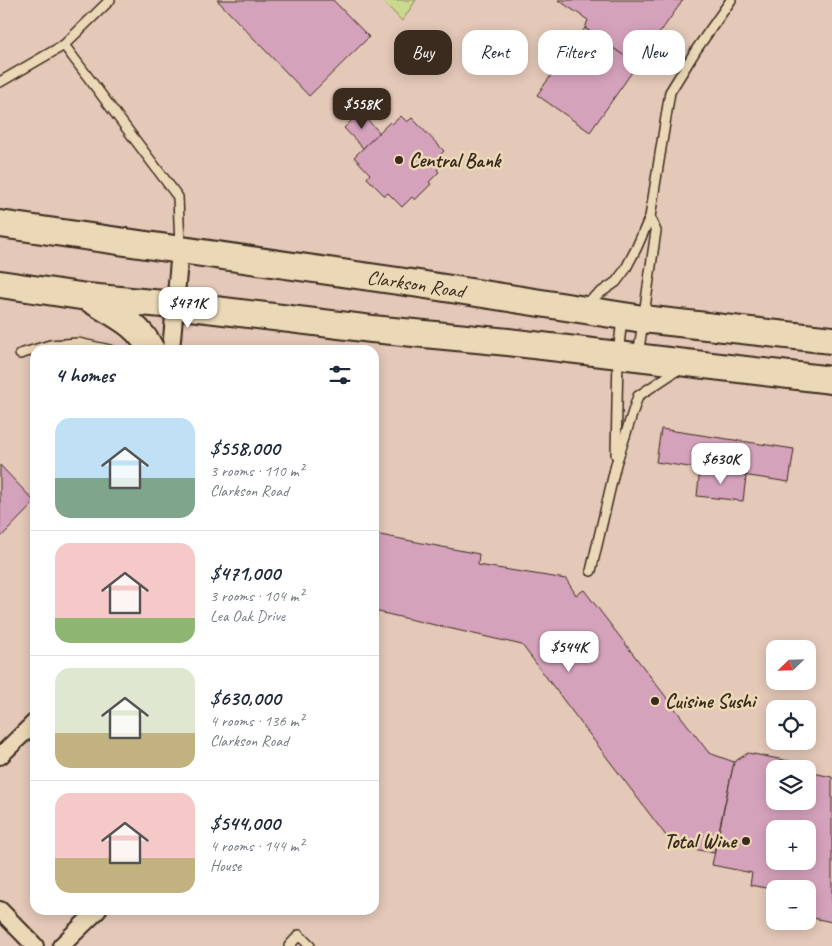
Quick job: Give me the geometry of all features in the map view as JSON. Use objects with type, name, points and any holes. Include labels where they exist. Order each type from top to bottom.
[{"type":"main road","name":"Clarkson Road","points":[[0,224],[633,317],[832,340]]},
{"type":"main road","points":[[0,284],[372,329],[832,380]]},
{"type":"main road","points":[[87,296],[136,327],[148,345]]},
{"type":"street","points":[[171,345],[180,250]]},
{"type":"street","points":[[0,756],[30,727]]},
{"type":"street","points":[[0,910],[34,946]]},
{"type":"street","points":[[61,946],[93,915]]},
{"type":"lane","points":[[0,82],[64,45],[110,0]]},
{"type":"lane","points":[[577,308],[616,282],[636,249],[650,216],[670,92],[696,50],[731,0]]},
{"type":"lane","points":[[64,45],[178,197],[180,250]]},
{"type":"lane","points":[[616,464],[633,317],[656,231],[650,216]]},
{"type":"lane","points":[[628,356],[633,317]]},
{"type":"lane","points":[[50,345],[78,343],[87,345]]},
{"type":"lane","points":[[20,354],[30,351]]},
{"type":"lane","points":[[591,571],[616,464],[638,396],[687,363]]},
{"type":"lane","points":[[288,946],[299,935],[310,946]]},
{"type":"green space","points":[[382,0],[416,0],[402,21]]},
{"type":"building","points":[[217,0],[333,0],[369,37],[309,96]]},
{"type":"building","points":[[558,0],[683,0],[662,30],[623,30],[623,55],[613,48],[613,30],[588,30],[585,28],[588,20]]},
{"type":"building","points":[[613,48],[623,55],[623,75],[630,75],[590,132],[537,95],[551,75],[613,75]]},
{"type":"building","points":[[360,112],[380,133],[363,148],[344,128]]},
{"type":"building","name":"Central Bank","points":[[401,116],[407,122],[412,118],[444,151],[438,157],[444,163],[437,170],[439,172],[429,182],[431,184],[415,200],[412,197],[402,207],[388,193],[385,196],[367,178],[370,174],[354,157],[390,122],[392,124]]},
{"type":"building","points":[[661,429],[794,449],[789,482],[656,462]]},
{"type":"building","points":[[0,465],[30,497],[30,507],[0,538]]},
{"type":"building","points":[[700,469],[746,476],[743,501],[697,496]]},
{"type":"building","points":[[379,535],[479,554],[478,565],[566,579],[576,595],[584,590],[709,753],[734,762],[714,853],[673,845],[522,645],[379,612]]},
{"type":"building","name":"Total Wine","points":[[748,753],[784,760],[766,760],[766,810],[816,810],[816,774],[832,777],[832,922],[816,919],[816,880],[766,880],[766,888],[750,885],[752,873],[712,865],[734,762]]},
{"type":"place","name":"Central Bank","points":[[399,160]]},
{"type":"place","name":"Cuisine Sushi","points":[[655,701]]},
{"type":"place","name":"Total Wine","points":[[746,841]]}]
